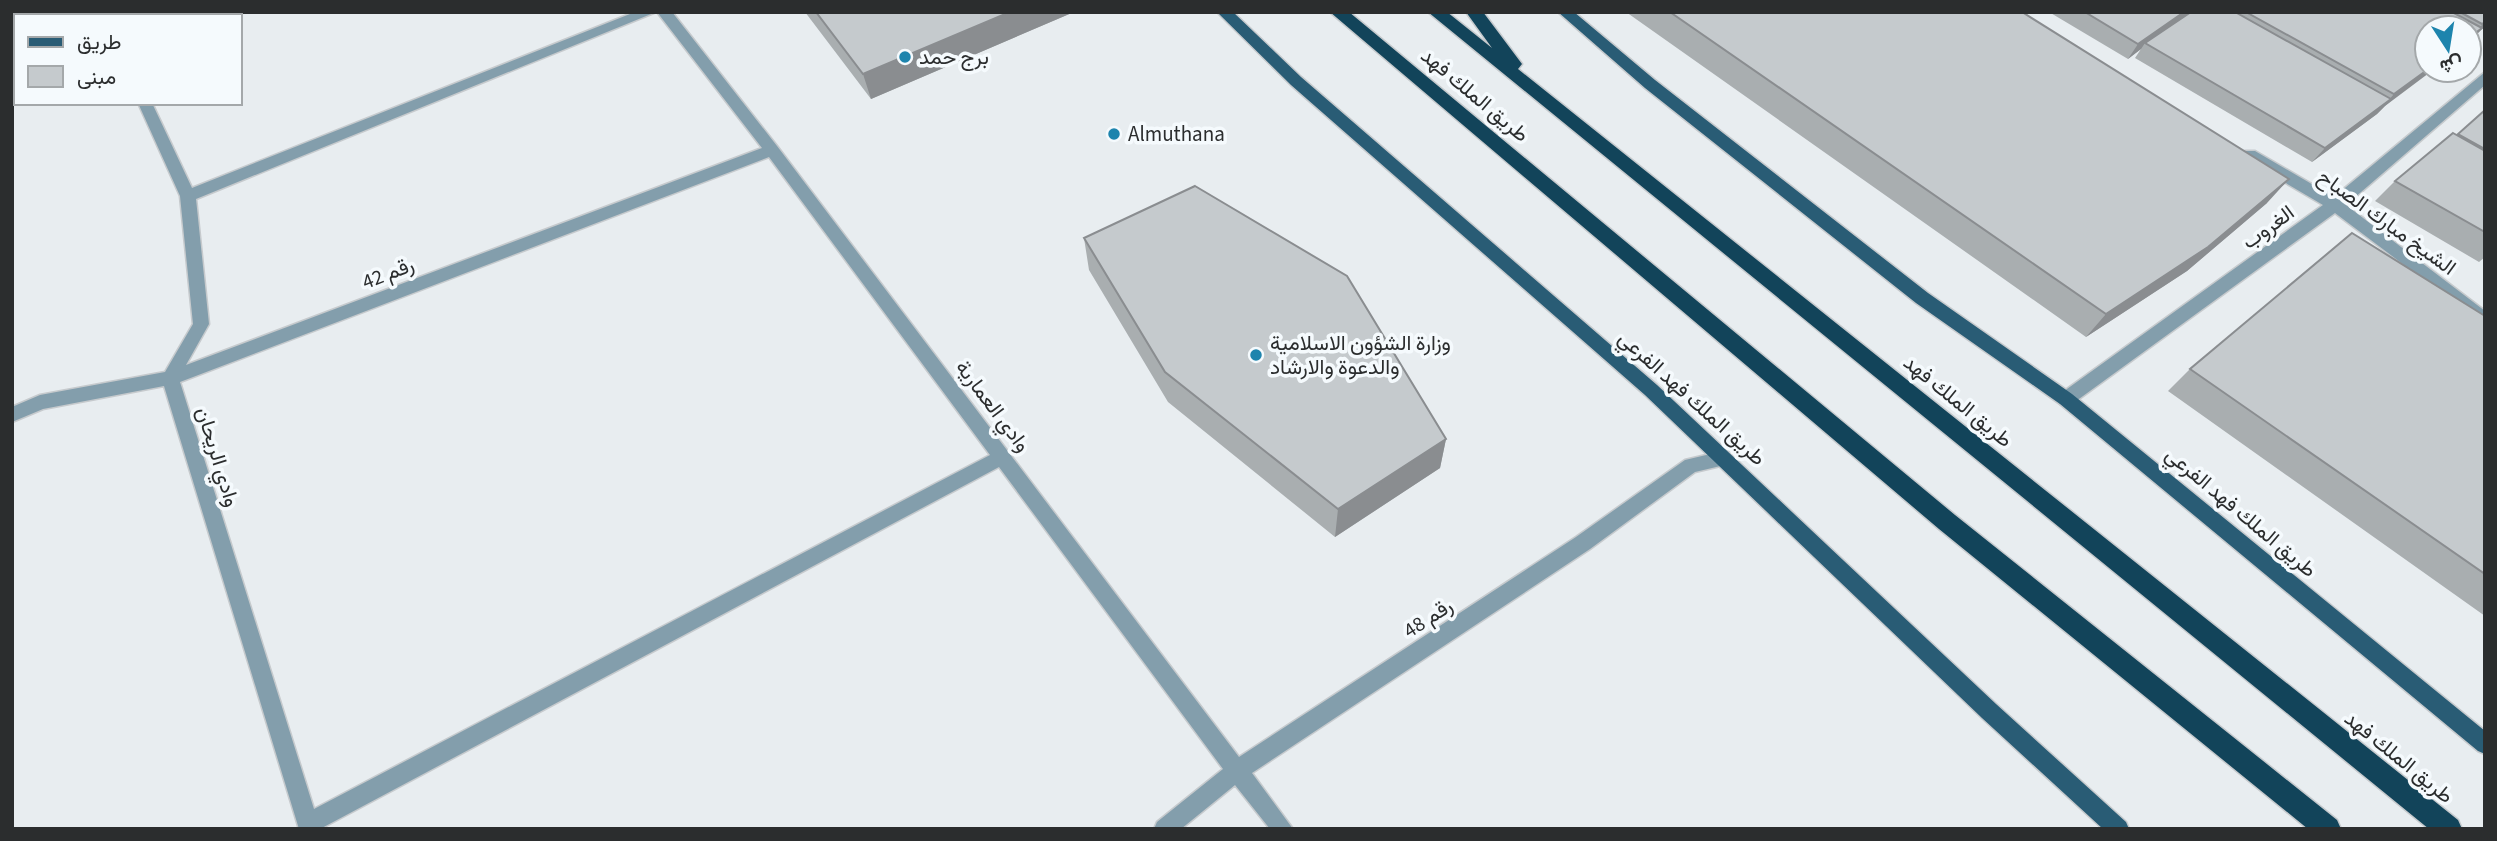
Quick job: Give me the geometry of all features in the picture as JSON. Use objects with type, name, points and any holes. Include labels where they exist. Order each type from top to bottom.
[{"type":"highway","name":"طريق الملك فهد","points":[[1338,12],[1947,522],[2328,829]]},
{"type":"highway","name":"طريق الملك فهد","points":[[1436,12],[2449,829]]},
{"type":"highway","points":[[1474,12],[1534,90]]},
{"type":"main road","name":"طريق الملك فهد الفرعي","points":[[1224,12],[1296,81],[1651,390],[1989,711],[2119,829]]},
{"type":"main road","name":"طريق الملك فهد الفرعي","points":[[1565,12],[1650,84],[1922,298],[2066,399],[2485,744]]},
{"type":"street","points":[[188,197],[649,12]]},
{"type":"street","name":"وادي العمارية","points":[[664,12],[772,150],[1283,829]]},
{"type":"street","name":"الغروب","points":[[2066,399],[2335,205],[2485,77]]},
{"type":"street","points":[[146,105],[188,197],[201,324],[170,378]]},
{"type":"street","name":"رقم 42","points":[[12,415],[40,402],[170,378],[772,150]]},
{"type":"street","name":"الشيخ مبارك الصباح","points":[[2241,150],[2335,205],[2485,320]]},
{"type":"street","name":"وادي الريحان","points":[[170,378],[309,827]]},
{"type":"street","points":[[309,827],[1002,457]]},
{"type":"street","name":"رقم 48","points":[[1164,829],[1238,770],[1583,542],[1691,465],[1723,459]]},
{"type":"building","points":[[816,12],[1010,12],[863,74]]},
{"type":"building","points":[[1670,12],[2022,12],[2289,179],[2208,247],[2106,314]]},
{"type":"building","points":[[2085,12],[2184,12],[2138,44]]},
{"type":"building","points":[[2191,12],[2235,12],[2391,99],[2325,148],[2145,43]]},
{"type":"building","points":[[2246,12],[2456,14],[2413,14],[2413,80],[2394,94]]},
{"type":"building","points":[[2460,12],[2485,12],[2485,22],[2483,23],[2483,14]]},
{"type":"building","points":[[2485,110],[2485,149],[2458,134]]},
{"type":"building","points":[[2453,133],[2485,151],[2485,232],[2395,181]]},
{"type":"building","name":"وزارة الشؤون الاسلامية والدعوة والارشاد","points":[[1195,186],[1347,276],[1446,439],[1338,509],[1165,372],[1084,238]]},
{"type":"building","points":[[2352,233],[2485,316],[2485,574],[2190,369]]},
{"type":"place","name":"برج حمد","points":[[905,57]]},
{"type":"place","name":"Almuthana","points":[[1114,134]]},
{"type":"place","name":"وزارة الشؤون الاسلامية والدعوة والارشاد","points":[[1256,355]]}]
